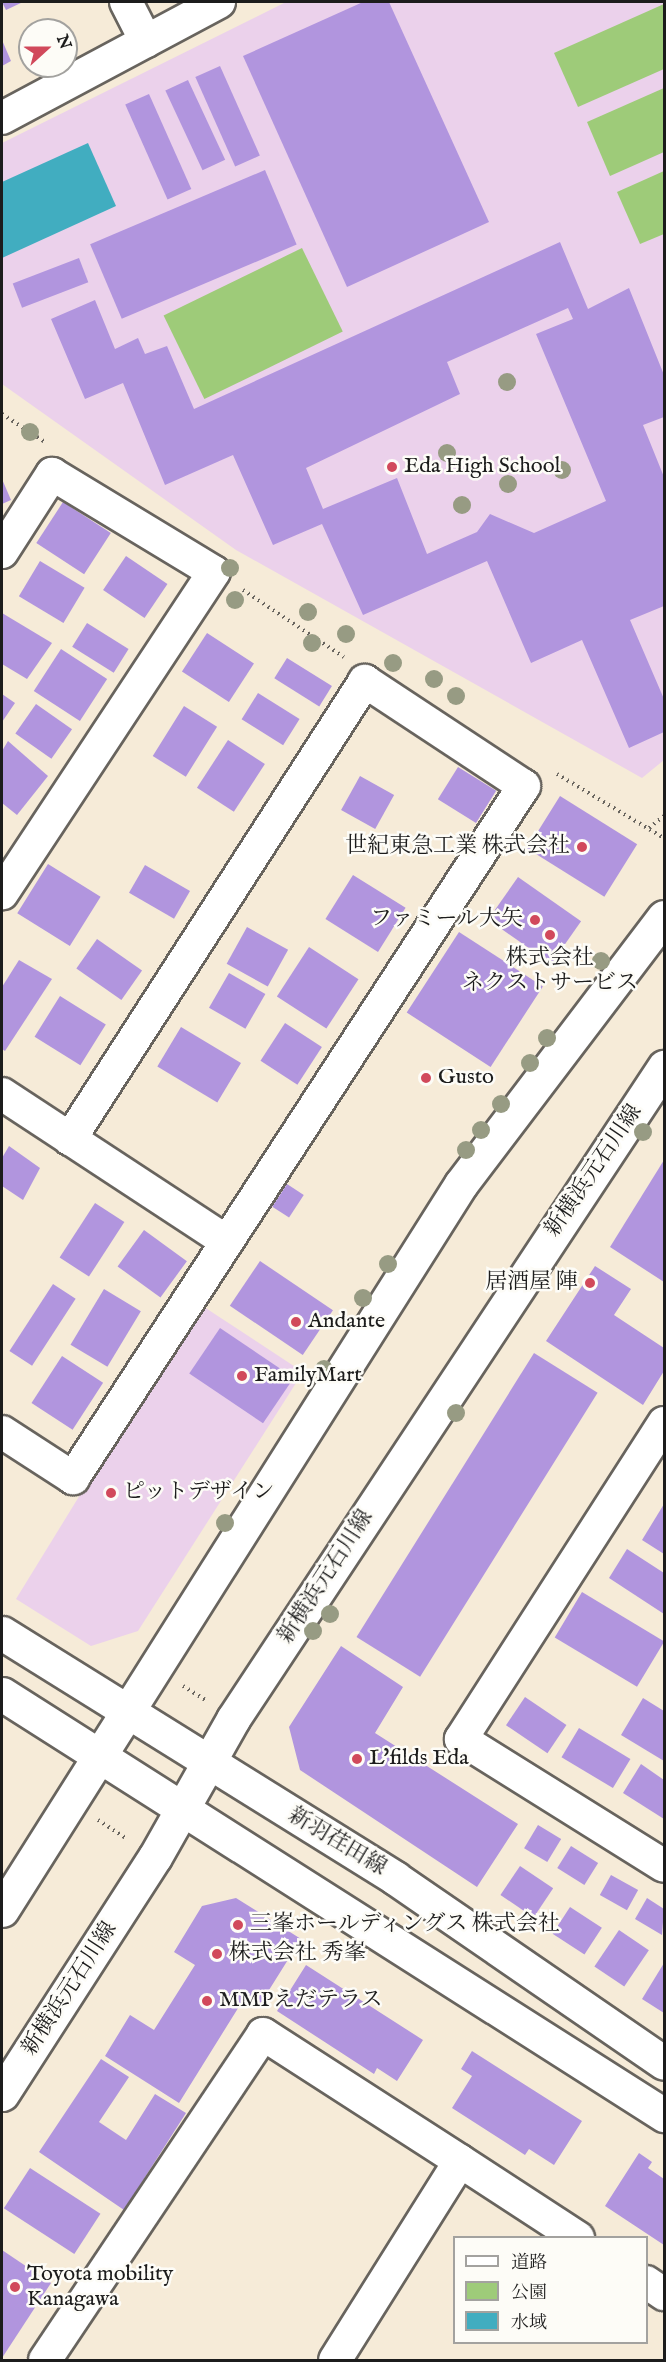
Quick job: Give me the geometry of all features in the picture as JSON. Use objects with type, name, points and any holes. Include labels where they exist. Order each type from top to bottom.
[{"type":"street","points":[[126,2],[146,40]]},
{"type":"street","points":[[2,118],[219,2]]},
{"type":"street","points":[[2,552],[52,474],[214,572],[2,893]]},
{"type":"street","points":[[2,1432],[73,1478],[524,786],[365,681],[70,1139]]},
{"type":"street","points":[[2,1910],[461,1184],[664,917]]},
{"type":"street","name":"新横浜元石川線","points":[[2,2094],[182,1811],[209,1761],[570,1205],[664,1067]]},
{"type":"street","points":[[2,1094],[227,1242]]},
{"type":"street","points":[[664,1423],[461,1739],[664,1866]]},
{"type":"street","name":"新羽荏田線","points":[[2,1633],[129,1710],[395,1878],[664,2063]]},
{"type":"street","points":[[2,1694],[98,1758],[182,1811],[236,1841],[664,2115]]},
{"type":"street","points":[[45,2361],[263,2034],[575,2236]]},
{"type":"street","points":[[334,2361],[460,2161]]},
{"type":"street","points":[[648,2283],[664,2294]]},
{"type":"path","points":[[2,414],[52,446]]},
{"type":"path","points":[[236,586],[350,662]]},
{"type":"path","points":[[552,771],[664,838]]},
{"type":"path","points":[[649,828],[664,816]]},
{"type":"path","points":[[173,1679],[207,1702]]},
{"type":"path","points":[[98,1820],[135,1844]]},
{"type":"shaded area","name":"Eda High School","points":[[286,2],[664,2],[664,760],[642,778],[236,550],[2,384],[2,143]]},
{"type":"shaded area","points":[[198,1303],[303,1372],[138,1631],[91,1646],[16,1599]]},
{"type":"green space","points":[[664,4],[664,69],[578,107],[554,53]]},
{"type":"green space","points":[[664,88],[664,152],[610,176],[587,122]]},
{"type":"green space","points":[[664,171],[664,234],[640,244],[617,192]]},
{"type":"green space","points":[[302,248],[343,332],[204,399],[164,316]]},
{"type":"water","points":[[88,143],[116,206],[2,258],[2,182]]},
{"type":"building","points":[[2,2],[23,2],[6,10]]},
{"type":"building","points":[[363,2],[389,2],[489,222],[347,287],[243,56]]},
{"type":"building","points":[[2,40],[11,61],[2,66]]},
{"type":"building","points":[[220,66],[260,156],[235,167],[195,77]]},
{"type":"building","points":[[188,80],[225,160],[203,170],[165,91]]},
{"type":"building","points":[[149,94],[191,189],[168,200],[125,105]]},
{"type":"building","points":[[265,170],[297,245],[122,319],[90,244]]},
{"type":"building","points":[[560,242],[588,309],[629,288],[664,375],[664,417],[643,425],[664,477],[664,606],[630,620],[664,699],[664,732],[629,748],[582,640],[531,663],[487,561],[363,615],[322,524],[273,545],[233,455],[165,485],[123,383],[85,399],[51,319],[95,300],[115,349],[138,338],[145,354],[167,346],[194,409]],"holes":[[[568,308],[573,319],[536,334],[606,501],[534,533],[490,514],[477,532],[427,554],[397,478],[323,509],[306,468],[460,394],[447,362]]]},
{"type":"building","points":[[79,258],[88,282],[22,308],[13,283]]},
{"type":"building","points":[[2,479],[11,500],[2,504]]},
{"type":"building","points":[[63,502],[111,533],[84,574],[36,543]]},
{"type":"building","points":[[126,556],[167,584],[145,618],[103,590]]},
{"type":"building","points":[[40,561],[85,588],[63,623],[19,596]]},
{"type":"building","points":[[2,613],[52,643],[27,679],[2,664]]},
{"type":"building","points":[[87,623],[129,649],[114,673],[72,647]]},
{"type":"building","points":[[207,633],[254,663],[229,702],[182,672]]},
{"type":"building","points":[[61,649],[107,679],[80,721],[34,691]]},
{"type":"building","points":[[287,658],[332,686],[319,706],[274,678]]},
{"type":"building","points":[[258,693],[300,719],[283,745],[242,719]]},
{"type":"building","points":[[2,694],[15,703],[2,722]]},
{"type":"building","points":[[36,704],[72,729],[51,759],[15,733]]},
{"type":"building","points":[[184,706],[217,727],[186,777],[153,756]]},
{"type":"building","points":[[228,740],[265,764],[234,812],[197,788]]},
{"type":"building","points":[[8,741],[48,776],[17,815],[2,803],[2,751]]},
{"type":"building","points":[[458,767],[496,791],[476,823],[438,799]]},
{"type":"building","points":[[360,776],[394,795],[375,829],[341,810]]},
{"type":"building","name":"世紀東急工業 株式会社","points":[[560,796],[637,844],[604,897],[527,849]]},
{"type":"building","points":[[48,864],[101,897],[70,946],[17,913]]},
{"type":"building","points":[[145,865],[190,891],[174,919],[129,893]]},
{"type":"building","points":[[353,875],[406,908],[378,952],[325,919]]},
{"type":"building","name":"ファミール大矢","points":[[518,877],[581,921],[551,964],[488,920]]},
{"type":"building","points":[[247,927],[288,950],[268,987],[227,964]]},
{"type":"building","points":[[459,932],[543,986],[491,1067],[407,1013]]},
{"type":"building","points":[[97,939],[142,971],[121,1000],[76,968]]},
{"type":"building","points":[[309,947],[358,979],[326,1029],[277,996]]},
{"type":"building","points":[[19,960],[52,979],[5,1051],[2,1049],[2,987]]},
{"type":"building","points":[[229,973],[265,994],[245,1029],[209,1008]]},
{"type":"building","points":[[60,996],[106,1025],[80,1065],[35,1037]]},
{"type":"building","points":[[285,1023],[322,1047],[297,1085],[260,1061]]},
{"type":"building","points":[[181,1027],[241,1063],[217,1102],[157,1066]]},
{"type":"building","points":[[9,1146],[40,1168],[23,1200],[2,1186],[2,1158]]},
{"type":"building","points":[[664,1160],[664,1282],[610,1247]]},
{"type":"building","points":[[287,1184],[304,1195],[289,1218],[272,1207]]},
{"type":"building","points":[[95,1203],[124,1222],[89,1277],[60,1258]]},
{"type":"building","points":[[144,1230],[187,1261],[160,1298],[118,1266]]},
{"type":"building","points":[[260,1261],[333,1310],[303,1355],[230,1306]]},
{"type":"building","points":[[595,1266],[631,1289],[614,1315],[664,1348],[664,1371],[643,1405],[546,1341]]},
{"type":"building","points":[[53,1284],[76,1299],[32,1366],[9,1351]]},
{"type":"building","points":[[104,1289],[141,1311],[107,1367],[71,1345]]},
{"type":"building","name":"FamilyMart","points":[[220,1328],[294,1378],[263,1423],[189,1374]]},
{"type":"building","points":[[534,1353],[598,1393],[420,1677],[356,1637]]},
{"type":"building","points":[[62,1356],[103,1383],[73,1430],[32,1403]]},
{"type":"building","points":[[664,1504],[664,1554],[642,1540]]},
{"type":"building","points":[[627,1549],[664,1573],[664,1614],[609,1578]]},
{"type":"building","points":[[582,1592],[664,1641],[637,1687],[555,1637]]},
{"type":"building","name":"L'filds Eda","points":[[341,1646],[403,1687],[375,1733],[518,1824],[477,1887],[300,1770],[289,1727]]},
{"type":"building","points":[[525,1697],[566,1725],[547,1753],[506,1725]]},
{"type":"building","points":[[643,1698],[664,1711],[664,1761],[621,1735]]},
{"type":"building","points":[[579,1728],[630,1759],[613,1788],[561,1757]]},
{"type":"building","points":[[641,1764],[664,1780],[664,1819],[623,1793]]},
{"type":"building","points":[[538,1825],[561,1839],[547,1862],[524,1848]]},
{"type":"building","points":[[571,1846],[598,1863],[584,1885],[557,1868]]},
{"type":"building","points":[[520,1866],[553,1888],[534,1917],[500,1895]]},
{"type":"building","points":[[611,1875],[638,1890],[627,1910],[600,1895]]},
{"type":"building","name":"MMPえだテラス","points":[[236,1898],[301,1939],[259,2006],[245,1997],[179,2103],[105,2056],[130,2015],[154,2030],[195,1965],[174,1952],[202,1906]]},
{"type":"building","points":[[647,1898],[664,1909],[662,1935],[635,1919]]},
{"type":"building","points":[[570,1907],[602,1928],[584,1955],[553,1934]]},
{"type":"building","points":[[619,1930],[649,1950],[624,1987],[594,1966]]},
{"type":"building","points":[[664,1963],[664,2013],[642,1999]]},
{"type":"building","points":[[306,1965],[423,2040],[397,2081],[377,2068],[374,2074],[277,2011]]},
{"type":"building","points":[[472,2051],[582,2121],[554,2165],[529,2149],[525,2155],[452,2108],[472,2076],[461,2069]]},
{"type":"building","points":[[101,2059],[129,2077],[99,2122],[126,2140],[155,2094],[186,2113],[124,2210],[39,2152]]},
{"type":"building","points":[[639,2153],[652,2162],[648,2168],[664,2179],[664,2245],[605,2206]]},
{"type":"building","points":[[30,2168],[100,2214],[74,2254],[4,2208]]},
{"type":"building","points":[[2,2250],[51,2283],[2,2358]]},
{"type":"place","name":"Eda High School","points":[[392,467]]},
{"type":"place","name":"世紀東急工業 株式会社","points":[[582,847]]},
{"type":"place","name":"ファミール大矢","points":[[535,920]]},
{"type":"place","name":"株式会社 ネクストサービス","points":[[550,935]]},
{"type":"place","name":"Gusto","points":[[426,1078]]},
{"type":"place","name":"居酒屋 陣","points":[[590,1283]]},
{"type":"place","name":"Andante","points":[[296,1322]]},
{"type":"place","name":"FamilyMart","points":[[242,1376]]},
{"type":"place","name":"ピットデザイン","points":[[111,1493]]},
{"type":"place","name":"L'filds Eda","points":[[357,1759]]},
{"type":"place","name":"三峯ホールディングス 株式会社","points":[[238,1925]]},
{"type":"place","name":"株式会社 秀峯","points":[[217,1954]]},
{"type":"place","name":"MMPえだテラス","points":[[207,2001]]},
{"type":"place","name":"Toyota mobility Kanagawa","points":[[15,2287]]}]
